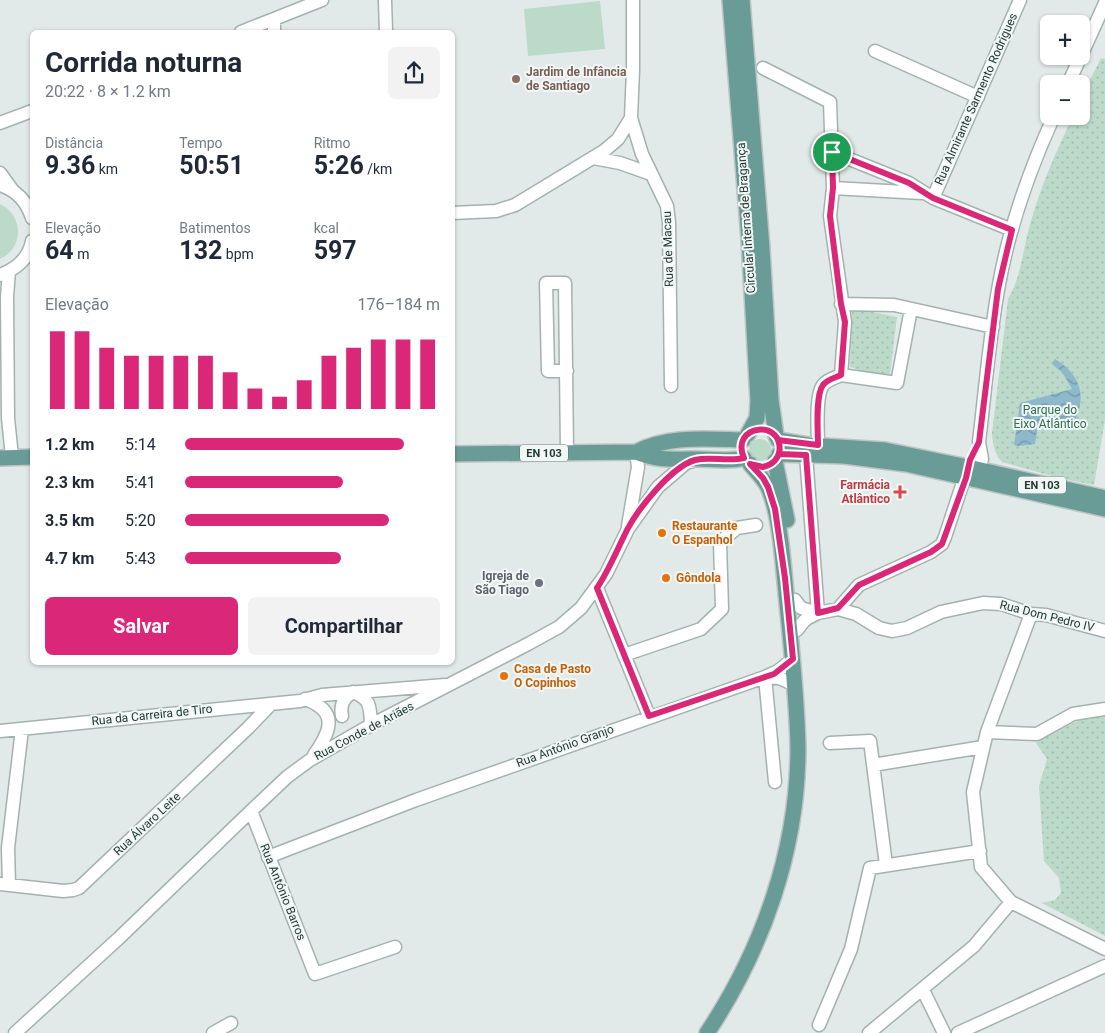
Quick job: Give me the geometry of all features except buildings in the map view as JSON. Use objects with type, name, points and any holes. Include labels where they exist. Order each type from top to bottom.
[{"type":"main road","name":"Circular Interna de Bragança","points":[[730,0],[749,239],[758,401],[757,418],[745,437]]},
{"type":"main road","name":"Circular Interna de Bragança","points":[[716,1033],[745,985],[768,932],[789,869],[797,831],[804,772],[805,708],[786,515],[771,400],[762,248],[742,0]]},
{"type":"main road","name":"EN 103","points":[[636,452],[652,444],[671,441],[745,437],[752,431],[762,429],[767,430],[777,448]]},
{"type":"main road","points":[[707,1033],[734,990],[750,959],[780,874],[789,830],[798,749],[793,659],[785,578],[775,509],[763,478],[747,461],[741,449],[745,437]]},
{"type":"main road","name":"EN 103","points":[[777,448],[885,450],[952,464],[1105,509]]},
{"type":"main road","name":"EN 103","points":[[455,454],[636,452],[658,459],[747,461],[763,467],[777,448]]},
{"type":"main road","name":"EN 103","points":[[812,450],[972,471],[1105,498]]},
{"type":"main road","points":[[6,458],[30,457]]},
{"type":"street","points":[[246,30],[322,0]]},
{"type":"street","points":[[385,0],[386,30]]},
{"type":"street","name":"Rua de Macau","points":[[633,0],[631,118],[642,154],[667,206],[669,223],[671,386]]},
{"type":"street","name":"Rua Almirante Sarmento Rodrigues","points":[[928,196],[978,97],[1020,0]]},
{"type":"street","points":[[1090,36],[1105,3]]},
{"type":"street","points":[[274,19],[274,30]]},
{"type":"street","points":[[876,52],[978,97]]},
{"type":"street","points":[[763,68],[830,102],[833,188],[830,216],[845,322],[841,375]]},
{"type":"street","points":[[0,123],[30,112]]},
{"type":"street","points":[[455,213],[496,211],[515,205],[593,158],[618,139],[631,118]]},
{"type":"street","points":[[798,630],[804,621],[818,613],[838,608],[859,585],[931,552],[942,544],[972,471],[982,459],[979,442],[998,289],[1012,230],[1038,153],[1050,125]]},
{"type":"street","points":[[832,152],[909,183],[928,196],[1012,230]]},
{"type":"street","points":[[593,158],[620,163],[651,174]]},
{"type":"street","points":[[0,173],[13,191],[22,199],[30,212]]},
{"type":"street","points":[[0,185],[13,191]]},
{"type":"street","points":[[833,188],[928,196]]},
{"type":"street","points":[[6,458],[8,418],[7,297],[5,273],[29,255]]},
{"type":"street","points":[[567,371],[548,371],[546,283],[565,282],[567,371],[567,453]]},
{"type":"street","points":[[841,304],[894,305],[992,327]]},
{"type":"street","points":[[818,613],[812,450],[822,385],[841,375],[897,383],[912,308]]},
{"type":"street","name":"Rua Conde de Ariães","points":[[628,529],[638,467],[636,452]]},
{"type":"street","name":"Rua Conde de Ariães","points":[[15,1033],[287,777],[310,760],[366,728],[452,685],[559,627],[581,608],[597,588],[628,529],[664,481],[686,463],[698,459]]},
{"type":"street","points":[[624,655],[701,629],[722,609],[720,542],[737,528],[756,525]]},
{"type":"street","points":[[597,588],[649,716]]},
{"type":"street","points":[[795,600],[798,606],[804,610],[818,613]]},
{"type":"street","name":"Rua Dom Pedro IV","points":[[838,608],[856,614],[879,628],[892,631],[906,628],[941,612],[983,602],[1001,604],[1030,614],[1046,615],[1105,631]]},
{"type":"street","points":[[1030,614],[987,732],[973,792],[981,867],[1012,902],[1105,949]]},
{"type":"street","name":"Rua António Granjo","points":[[268,857],[416,800],[649,716],[765,677],[778,671],[793,659]]},
{"type":"street","points":[[775,782],[765,677],[779,678],[795,685]]},
{"type":"street","name":"Rua da Carreira de Tiro","points":[[0,731],[271,704],[305,700],[322,695],[452,685]]},
{"type":"street","points":[[305,700],[332,709],[342,716],[366,728],[369,704],[366,699],[353,692],[346,696],[342,702],[342,716]]},
{"type":"street","name":"Rua Álvaro Leite","points":[[4,885],[63,891],[79,888],[271,704]]},
{"type":"street","points":[[310,760],[329,729],[328,716],[319,705]]},
{"type":"street","points":[[987,732],[1037,734],[1073,714],[1105,709]]},
{"type":"street","points":[[4,885],[22,729]]},
{"type":"street","points":[[830,743],[870,741],[886,866]]},
{"type":"street","points":[[873,765],[983,747]]},
{"type":"street","name":"Rua António Barros","points":[[251,810],[315,974],[395,947]]},
{"type":"street","points":[[819,1025],[851,949],[870,868],[980,851]]},
{"type":"street","points":[[869,1033],[974,946],[1012,902]]},
{"type":"street","points":[[958,1033],[1105,966]]},
{"type":"street","points":[[923,990],[944,1033]]},
{"type":"street","points":[[214,1033],[231,1023]]},
{"type":"green space","points":[[600,1],[605,49],[528,56],[524,9]]},
{"type":"green space","name":"Parque do Eixo Atlântico","points":[[1101,58],[1105,59],[1105,420],[1094,485],[1059,478],[1002,462],[993,445],[992,433],[1008,299],[1016,281],[1028,231],[1044,181],[1069,125],[1090,125],[1090,80]]},
{"type":"green space","points":[[0,204],[8,209],[13,216],[18,232],[17,240],[13,247],[8,254],[0,259]]},
{"type":"green space","points":[[852,308],[897,317],[890,374],[875,375],[850,367]]},
{"type":"green space","points":[[760,439],[768,442],[771,450],[768,458],[760,461],[752,458],[749,450],[752,442]]},
{"type":"green space","points":[[1094,715],[1105,716],[1105,936],[1042,903],[1055,900],[1061,893],[1059,878],[1044,861],[1039,786],[1047,759],[1036,743],[1064,727]]},
{"type":"water","points":[[1055,359],[1072,373],[1080,391],[1081,400],[1075,420],[1069,430],[1038,425],[1035,444],[1014,445],[1020,403],[1072,389],[1062,372],[1052,364]]},
{"type":"place","name":"Jardim de Infância de Santiago","points":[[516,79]]},
{"type":"place","name":"Farmácia Atlântico","points":[[900,492]]},
{"type":"place","name":"Restaurante O Espanhol","points":[[662,533]]},
{"type":"place","name":"Gôndola","points":[[666,578]]},
{"type":"place","name":"Igreja de São Tiago","points":[[539,583]]},
{"type":"place","name":"Casa de Pasto O Copinhos","points":[[504,676]]},
{"type":"route","points":[[832,152],[833,188],[830,216],[845,322],[841,375],[822,385],[819,395],[818,445],[778,440],[780,450],[772,464],[763,467],[750,464],[763,478],[775,509],[785,578],[793,659],[774,674],[649,716],[597,588],[628,529],[658,487],[671,475],[686,463],[698,459],[737,460],[744,458],[741,449],[743,440],[748,434],[757,429],[767,430],[776,436],[778,440],[780,445],[780,450],[779,454],[806,455],[818,613],[838,608],[859,585],[931,552],[942,544],[966,478],[970,460],[979,442],[998,289],[1012,230],[922,193],[909,183],[832,152]]}]
